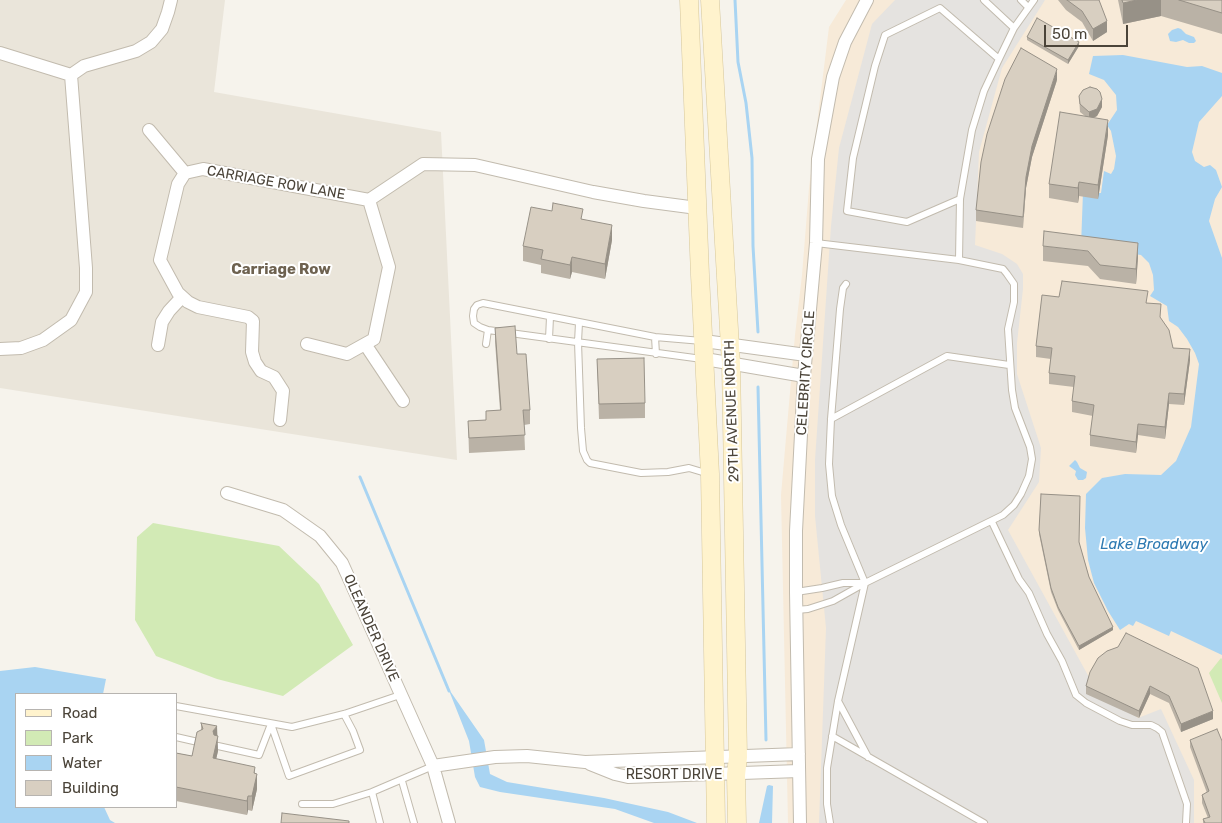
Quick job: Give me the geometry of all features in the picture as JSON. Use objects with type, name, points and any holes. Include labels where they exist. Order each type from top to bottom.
[{"type":"main road","name":"29TH AVENUE NORTH","points":[[689,0],[710,474],[716,823]]},
{"type":"main road","name":"29TH AVENUE NORTH","points":[[710,0],[732,364],[738,757],[736,775],[737,823]]},
{"type":"street","points":[[71,75],[84,66],[136,51],[151,42],[162,29],[170,0]]},
{"type":"street","name":"CELEBRITY CIRCLE","points":[[800,823],[796,531],[804,376],[816,243],[818,159],[833,77],[845,42],[867,0]]},
{"type":"street","points":[[0,53],[71,75]]},
{"type":"street","points":[[0,349],[21,348],[43,340],[71,320],[86,292],[86,268],[71,75]]},
{"type":"street","points":[[149,130],[185,173],[178,184],[160,260],[182,298],[198,307],[248,317],[253,321],[252,352],[255,362],[261,371],[274,377],[283,390],[280,420]]},
{"type":"street","points":[[307,344],[347,354],[374,339],[389,267],[369,200],[423,164],[475,165],[593,192],[697,208]]},
{"type":"street","name":"CARRIAGE ROW LANE","points":[[185,173],[202,169],[369,200]]},
{"type":"street","points":[[158,345],[162,322],[168,311],[182,298]]},
{"type":"street","points":[[704,341],[806,355]]},
{"type":"street","points":[[365,344],[403,401]]},
{"type":"street","points":[[705,359],[804,376]]},
{"type":"street","name":"OLEANDER DRIVE","points":[[227,493],[283,510],[320,536],[342,563],[433,766],[449,823]]},
{"type":"street","points":[[738,757],[799,754]]},
{"type":"street","name":"RESORT DRIVE","points":[[433,766],[495,757],[527,756],[585,762],[715,767],[736,775]]},
{"type":"street","name":"RESORT DRIVE","points":[[585,762],[628,777],[715,767],[738,757]]},
{"type":"street","points":[[736,775],[799,771]]},
{"type":"lane","points":[[984,0],[1014,28]]},
{"type":"lane","points":[[1020,0],[1028,8]]},
{"type":"lane","points":[[959,260],[960,199],[972,130],[984,91],[998,59],[1014,28],[1034,0]]},
{"type":"lane","points":[[960,199],[907,222],[847,211],[853,158],[875,66],[885,35],[940,8],[998,59]]},
{"type":"lane","points":[[796,610],[808,609],[833,601],[865,583],[1004,515],[1018,500],[1029,476],[1032,459],[1026,433],[1016,408],[1009,365],[1008,329],[1014,302],[1014,284],[1002,269],[959,260],[816,243]]},
{"type":"lane","points":[[830,823],[827,804],[827,768],[838,701],[865,583],[841,525],[832,496],[829,464],[842,288],[846,284]]},
{"type":"lane","points":[[704,341],[655,337],[483,303],[477,305],[472,316],[474,323],[488,330],[656,354],[705,359]]},
{"type":"lane","points":[[549,339],[550,317]]},
{"type":"lane","points":[[579,323],[581,428],[583,451],[587,460],[590,463],[641,473],[668,472],[689,468],[710,474]]},
{"type":"lane","points":[[486,344],[488,330]]},
{"type":"lane","points":[[655,337],[656,354]]},
{"type":"lane","points":[[831,419],[947,356],[1009,365]]},
{"type":"lane","points":[[992,522],[1019,579],[1029,593],[1047,634],[1062,661],[1076,695],[1086,703],[1120,721],[1132,726],[1151,725],[1162,732],[1187,804],[1186,823]]},
{"type":"lane","points":[[796,592],[843,583],[865,583]]},
{"type":"lane","points":[[178,706],[292,727],[344,714],[400,695]]},
{"type":"lane","points":[[838,701],[869,758]]},
{"type":"lane","points":[[271,724],[289,776],[360,750],[344,714]]},
{"type":"lane","points":[[218,746],[259,755],[271,724]]},
{"type":"lane","points":[[832,736],[984,823]]},
{"type":"lane","points":[[178,737],[198,742]]},
{"type":"lane","points":[[302,804],[333,804],[402,781],[433,766]]},
{"type":"lane","points":[[402,781],[414,823]]},
{"type":"lane","points":[[372,792],[380,823]]},
{"type":"shaded area","points":[[0,0],[225,0],[214,92],[441,132],[457,460],[0,388]]},
{"type":"shaded area","points":[[846,0],[1222,0],[1222,823],[788,823],[781,495],[809,188],[829,27]]},
{"type":"shaded area","points":[[895,0],[1045,0],[1002,68],[979,152],[975,245],[1002,254],[1017,264],[1023,274],[1017,343],[1017,374],[1041,448],[1039,482],[1008,530],[1090,679],[1138,718],[1161,709],[1194,780],[1194,823],[819,823],[826,628],[815,516],[815,460],[831,226],[839,148],[872,24]]},
{"type":"green space","points":[[153,523],[279,546],[319,584],[353,645],[283,696],[217,679],[156,656],[135,620],[137,537]]},
{"type":"green space","points":[[1222,659],[1222,703],[1209,673]]},
{"type":"water","points":[[1178,28],[1194,37],[1196,41],[1189,43],[1183,40],[1170,41],[1168,34]]},
{"type":"water","name":"Lake Broadway","points":[[1123,55],[1187,67],[1202,66],[1222,73],[1222,96],[1199,122],[1192,152],[1195,161],[1204,167],[1210,165],[1216,170],[1222,187],[1215,199],[1209,221],[1222,258],[1222,655],[1171,631],[1169,636],[1136,621],[1133,626],[1129,624],[1120,630],[1094,583],[1088,560],[1085,528],[1086,494],[1102,478],[1125,474],[1161,475],[1176,461],[1191,427],[1199,364],[1187,339],[1178,327],[1169,321],[1167,306],[1150,296],[1154,290],[1153,275],[1149,263],[1141,255],[1081,246],[1083,192],[1101,193],[1104,171],[1111,174],[1114,169],[1116,156],[1111,131],[1107,125],[1117,110],[1116,95],[1104,80],[1089,74],[1093,56]]},
{"type":"water","points":[[1075,460],[1080,468],[1087,472],[1086,478],[1083,480],[1078,480],[1075,475],[1076,471],[1069,466]]},
{"type":"water","points":[[35,667],[106,679],[103,693],[15,693],[15,808],[104,808],[110,820],[115,823],[0,823],[0,671]]},
{"type":"water","points":[[448,688],[484,740],[490,774],[507,782],[604,798],[668,812],[697,823],[654,823],[615,809],[500,792],[480,787],[475,777],[469,741]]},
{"type":"water","points":[[767,786],[773,786],[772,823],[759,823]]},
{"type":"building","points":[[1067,0],[1099,0],[1107,21],[1093,29],[1082,11]]},
{"type":"building","points":[[1122,0],[1137,0],[1123,3]]},
{"type":"building","points":[[1179,0],[1222,0],[1222,13]]},
{"type":"building","points":[[1037,18],[1079,42],[1068,60],[1027,37]]},
{"type":"building","points":[[1021,48],[1057,69],[1032,146],[1026,177],[1023,217],[976,210],[981,162],[987,134],[1005,79]]},
{"type":"building","points":[[1090,87],[1100,92],[1102,99],[1097,109],[1089,112],[1080,104],[1079,96],[1083,90]]},
{"type":"building","points":[[1060,112],[1108,120],[1098,185],[1079,182],[1078,188],[1049,184]]},
{"type":"building","points":[[553,203],[583,209],[581,219],[612,225],[605,264],[572,257],[570,265],[541,259],[543,250],[523,246],[531,207],[552,211]]},
{"type":"building","points":[[1044,231],[1138,243],[1136,269],[1100,265],[1088,251],[1043,246]]},
{"type":"building","points":[[1062,281],[1148,291],[1146,303],[1161,304],[1160,317],[1169,330],[1173,348],[1190,349],[1184,394],[1169,393],[1165,427],[1138,424],[1136,442],[1090,435],[1094,405],[1072,401],[1075,376],[1049,373],[1052,348],[1036,346],[1042,295],[1059,297]]},
{"type":"building","points":[[515,326],[517,354],[526,354],[530,410],[523,410],[525,435],[469,438],[468,421],[486,420],[486,411],[501,410],[495,328]]},
{"type":"building","points":[[644,358],[645,403],[599,404],[597,359]]},
{"type":"building","points":[[1041,494],[1080,496],[1079,542],[1089,577],[1113,627],[1079,646],[1058,607],[1051,588],[1039,530]]},
{"type":"building","points":[[1126,633],[1198,668],[1213,711],[1181,724],[1169,696],[1150,686],[1139,711],[1086,686],[1090,672],[1098,658],[1107,651],[1118,647]]},
{"type":"building","points":[[201,723],[217,726],[213,731],[214,735],[218,736],[213,758],[255,767],[254,773],[257,774],[252,796],[248,796],[247,801],[178,787],[178,753],[192,756],[197,732],[203,729]]},
{"type":"building","points":[[1217,729],[1222,741],[1222,823],[1205,823],[1203,819],[1210,817],[1202,795],[1209,791],[1190,740]]},
{"type":"building","points":[[282,813],[349,821],[349,823],[281,823]]},
{"type":"waterway","points":[[735,0],[738,62],[746,103],[752,158],[753,246],[758,332]]},
{"type":"waterway","points":[[758,387],[766,740]]},
{"type":"waterway","points":[[360,477],[449,691]]},
{"type":"district","name":"Carriage Row","points":[[281,270]]}]
